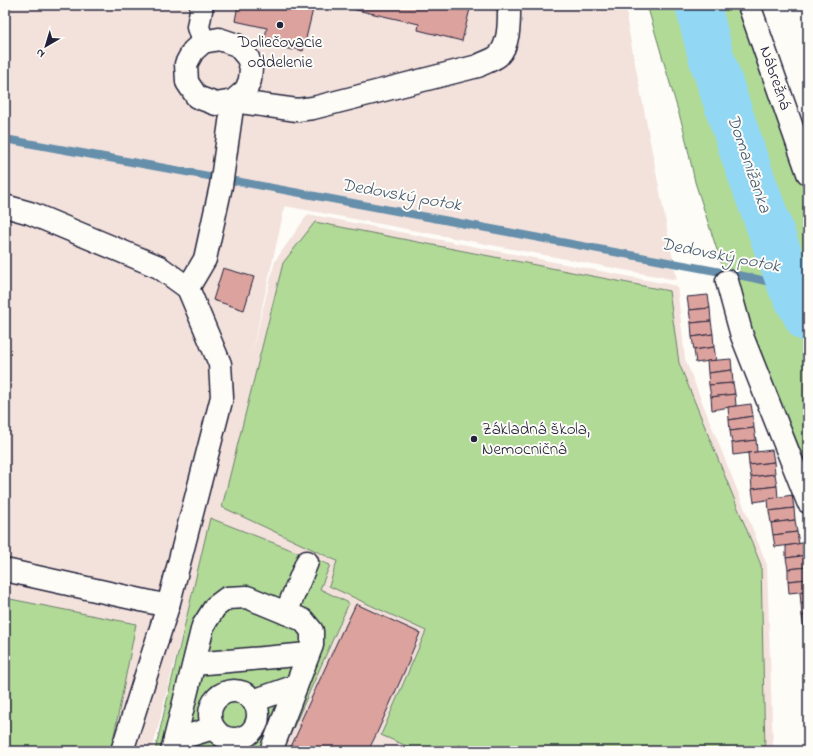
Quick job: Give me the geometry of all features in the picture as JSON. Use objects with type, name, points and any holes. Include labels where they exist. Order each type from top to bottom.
[{"type":"street","points":[[202,5],[198,26],[203,42]]},
{"type":"street","points":[[188,288],[205,258],[222,179],[234,101],[246,90],[250,80],[251,68],[248,58],[237,45],[219,39],[203,42],[193,51],[186,64],[187,82],[197,97],[216,104],[234,101],[297,110],[312,108],[478,66],[497,56],[505,44],[509,29],[509,5]]},
{"type":"street","name":"Nábrežná","points":[[749,5],[808,173]]},
{"type":"street","points":[[5,206],[30,213],[159,268],[188,288],[220,364],[222,397],[168,606],[122,751]]},
{"type":"street","points":[[727,281],[742,336],[808,502]]},
{"type":"street","points":[[286,613],[307,562]]},
{"type":"street","points":[[5,570],[168,606]]},
{"type":"street","points":[[221,739],[210,720],[209,711],[213,702],[226,692],[236,691],[246,694],[253,700],[257,709],[258,718],[256,726],[250,733],[239,739],[221,739],[173,746],[203,626],[215,607],[227,598],[247,597],[303,620],[312,632],[312,645],[271,751]]},
{"type":"street","points":[[194,664],[308,654]]},
{"type":"street","points":[[226,692],[231,661]]},
{"type":"street","points":[[253,700],[296,686]]},
{"type":"street","points":[[250,733],[267,751]]},
{"type":"shaded area","points":[[5,5],[627,5],[627,22],[677,280],[285,206],[251,356],[275,261],[308,214],[677,286],[685,359],[767,565],[773,751],[283,751],[349,603],[320,589],[330,565],[211,518],[152,751],[5,751]]},
{"type":"green space","points":[[647,5],[749,5],[808,173],[808,509],[727,281],[695,182],[684,131]]},
{"type":"green space","name":"Základná škola, Nemocničná","points":[[315,222],[669,291],[679,363],[761,565],[765,751],[472,751],[459,745],[456,751],[418,751],[381,735],[426,631],[329,586],[337,561],[222,507],[283,263]]},
{"type":"green space","points":[[210,518],[330,565],[320,589],[349,603],[283,751],[155,751]]},
{"type":"green space","points":[[5,598],[136,624],[111,751],[5,751]]},
{"type":"building","name":"Doliečovacie oddelenie","points":[[238,5],[314,5],[303,51],[293,48],[293,50],[284,48],[264,41],[267,28],[235,21]]},
{"type":"building","name":"Doliečovacie oddelenie","points":[[353,5],[471,5],[462,41],[418,30],[419,24],[352,9]]},
{"type":"building","points":[[223,268],[254,277],[244,310],[213,300]]},
{"type":"building","points":[[708,295],[710,308],[689,310],[687,297]]},
{"type":"building","points":[[710,308],[711,321],[691,323],[689,310]]},
{"type":"building","points":[[711,321],[713,334],[692,337],[691,323]]},
{"type":"building","points":[[713,334],[714,347],[694,350],[692,337]]},
{"type":"building","points":[[714,347],[716,360],[696,363],[694,350]]},
{"type":"building","points":[[731,359],[732,370],[708,373],[707,361]]},
{"type":"building","points":[[732,370],[733,383],[709,385],[708,373]]},
{"type":"building","points":[[733,383],[735,394],[711,397],[709,385]]},
{"type":"building","points":[[735,394],[736,406],[712,410],[711,397]]},
{"type":"building","points":[[751,404],[753,416],[729,420],[728,407]]},
{"type":"building","points":[[753,416],[754,428],[730,431],[729,420]]},
{"type":"building","points":[[754,428],[756,440],[732,443],[730,431]]},
{"type":"building","points":[[756,440],[757,452],[733,455],[732,443]]},
{"type":"building","points":[[772,450],[774,462],[749,465],[748,453]]},
{"type":"building","points":[[774,462],[775,474],[751,477],[749,465]]},
{"type":"building","points":[[775,474],[777,486],[752,489],[751,477]]},
{"type":"building","points":[[777,486],[778,498],[754,502],[752,489]]},
{"type":"building","points":[[792,495],[794,508],[769,511],[768,499]]},
{"type":"building","points":[[794,508],[795,520],[771,523],[769,511]]},
{"type":"building","points":[[795,520],[797,532],[773,535],[771,523]]},
{"type":"building","points":[[797,532],[799,544],[775,547],[773,535]]},
{"type":"building","points":[[808,542],[808,555],[786,558],[786,546]]},
{"type":"building","points":[[808,555],[808,567],[788,569],[786,558]]},
{"type":"building","points":[[808,567],[808,579],[788,581],[788,569]]},
{"type":"building","points":[[808,579],[808,591],[789,593],[788,581]]},
{"type":"building","points":[[808,591],[808,603],[801,604],[800,592]]},
{"type":"building","points":[[808,603],[808,615],[802,616],[801,604]]},
{"type":"building","points":[[356,604],[420,633],[376,735],[368,751],[289,751],[301,725],[299,725]]},
{"type":"building","points":[[808,615],[808,627],[804,628],[802,616]]},
{"type":"building","points":[[808,627],[807,640],[805,639],[804,628]]},
{"type":"waterway","name":"Domanižanka","points":[[698,5],[710,53],[745,159],[791,287],[808,319]]},
{"type":"waterway","name":"Dedovský potok","points":[[5,139],[753,278],[791,287]]},
{"type":"place","name":"Doliečovacie oddelenie","points":[[280,25]]},
{"type":"place","name":"Základná škola, Nemocničná","points":[[474,439]]}]
